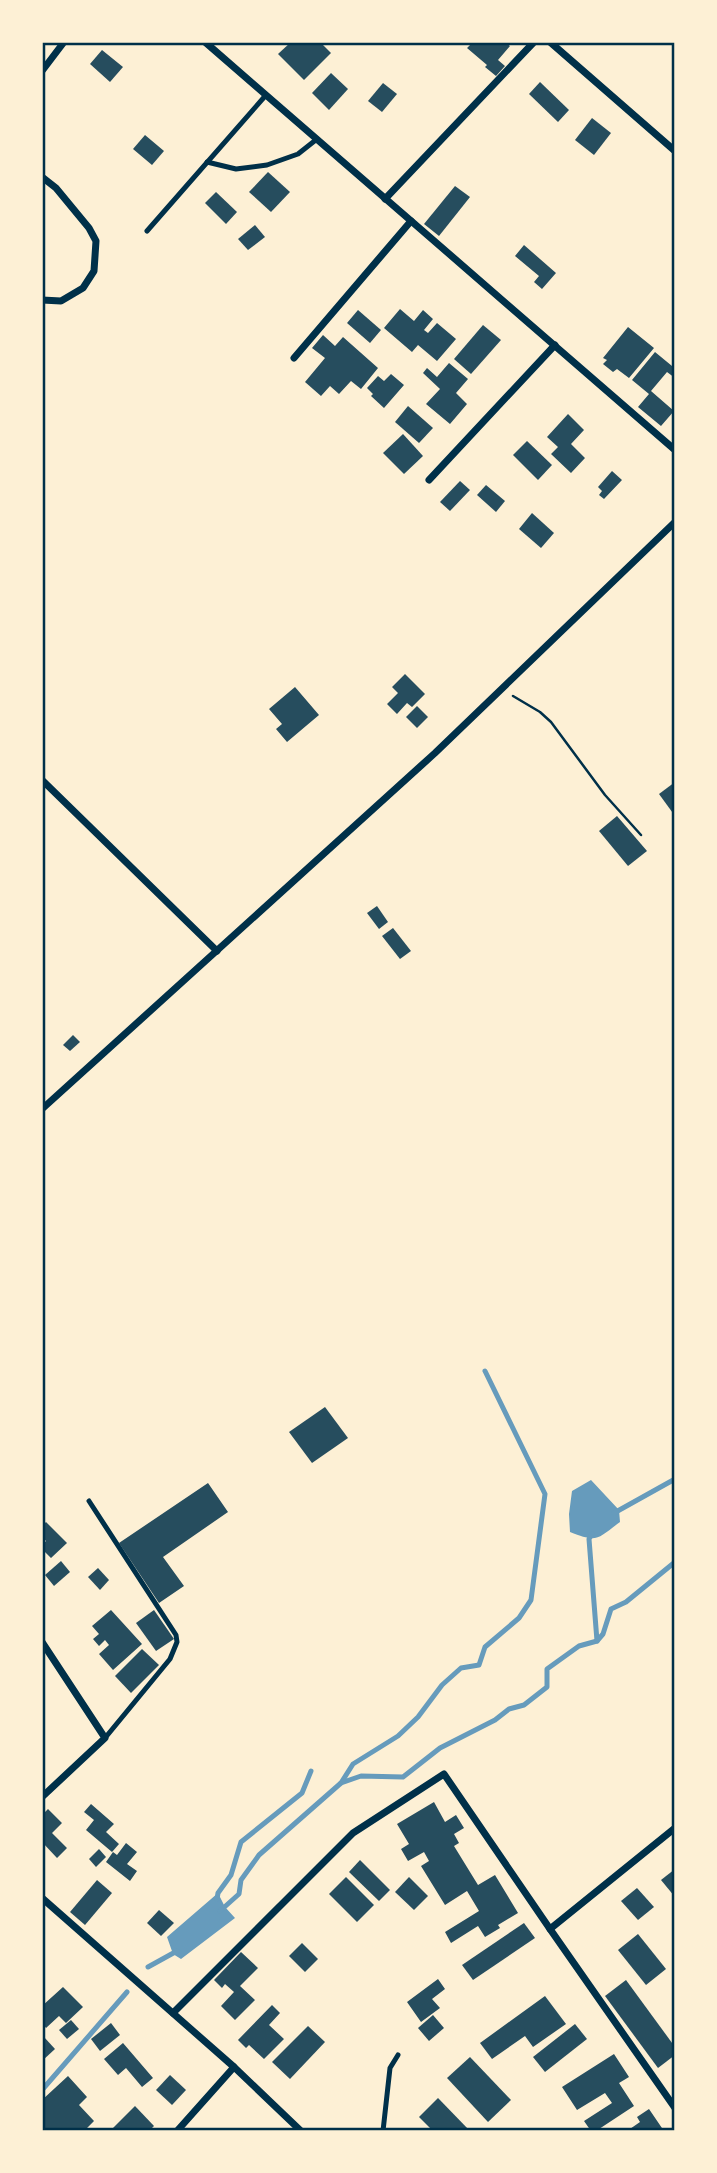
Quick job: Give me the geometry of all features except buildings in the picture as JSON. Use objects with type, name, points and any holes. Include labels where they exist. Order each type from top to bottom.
[{"type":"street","points":[[42,71],[65,42]]},
{"type":"street","points":[[205,42],[675,450]]},
{"type":"street","points":[[386,199],[534,42]]},
{"type":"street","points":[[550,42],[675,151]]},
{"type":"street","points":[[42,177],[81,218],[96,241],[94,271],[83,288],[61,301],[42,300]]},
{"type":"street","points":[[294,358],[411,221]]},
{"type":"street","points":[[429,480],[555,345]]},
{"type":"street","points":[[42,1109],[435,753],[675,522]]},
{"type":"street","points":[[42,780],[217,951]]},
{"type":"street","points":[[42,1642],[105,1738],[42,1797]]},
{"type":"street","points":[[173,2013],[353,1833],[444,1774],[675,2108]]},
{"type":"street","points":[[550,1929],[675,1828]]},
{"type":"street","points":[[42,1898],[234,2067],[301,2131]]},
{"type":"street","points":[[177,2131],[234,2067]]},
{"type":"lane","points":[[147,231],[265,95]]},
{"type":"lane","points":[[207,162],[236,169],[267,165],[298,155],[317,139]]},
{"type":"lane","points":[[89,1501],[176,1635],[177,1642],[170,1659],[105,1738]]},
{"type":"lane","points":[[383,2131],[390,2068],[398,2055]]},
{"type":"path","points":[[501,689],[551,722],[606,796],[641,835]]},
{"type":"water","points":[[591,1480],[619,1510],[620,1522],[597,1538],[570,1532],[572,1491]]},
{"type":"water","points":[[218,1893],[235,1918],[181,1959],[173,1954],[167,1937]]},
{"type":"waterway","points":[[220,1911],[239,1894],[241,1880],[259,1855],[341,1783],[353,1764],[398,1736],[418,1717],[442,1685],[461,1668],[479,1665],[485,1647],[519,1618],[531,1600],[545,1494],[485,1371]]},
{"type":"waterway","points":[[614,1513],[675,1479]]},
{"type":"waterway","points":[[592,1534],[589,1539],[597,1641]]},
{"type":"waterway","points":[[341,1783],[361,1776],[403,1777],[440,1748],[495,1720],[509,1709],[524,1705],[547,1687],[547,1669],[579,1646],[597,1641],[603,1634],[611,1609],[626,1602],[675,1562]]},
{"type":"waterway","points":[[217,1899],[218,1893],[231,1875],[241,1842],[302,1793],[311,1771]]},
{"type":"waterway","points":[[148,1967],[177,1951]]},
{"type":"waterway","points":[[42,2090],[127,1992]]}]
